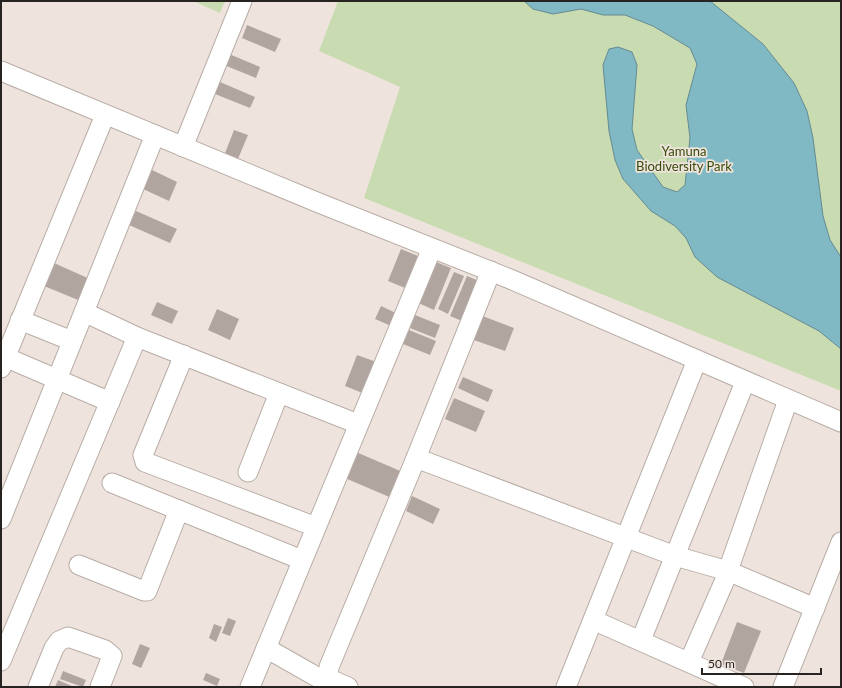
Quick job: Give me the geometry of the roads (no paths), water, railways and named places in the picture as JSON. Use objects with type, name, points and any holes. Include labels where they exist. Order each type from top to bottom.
[{"type":"street","points":[[183,147],[242,1]]},
{"type":"street","points":[[1,72],[155,136],[491,271],[745,382],[841,422]]},
{"type":"street","points":[[105,115],[3,363],[57,380],[110,402]]},
{"type":"street","points":[[1,519],[155,136]]},
{"type":"street","points":[[250,687],[432,248]]},
{"type":"street","points":[[348,687],[332,680],[328,676],[329,667],[416,458],[491,271]]},
{"type":"street","points":[[84,312],[137,337],[358,424]]},
{"type":"street","points":[[20,320],[72,341]]},
{"type":"street","points":[[1,661],[137,337]]},
{"type":"street","points":[[184,355],[143,455],[144,462],[316,527]]},
{"type":"street","points":[[566,687],[696,360]]},
{"type":"street","points":[[641,640],[745,382]]},
{"type":"street","points":[[248,472],[280,393]]},
{"type":"street","points":[[689,662],[728,571],[788,400]]},
{"type":"street","points":[[416,458],[675,556],[728,571],[814,608]]},
{"type":"street","points":[[112,483],[302,560]]},
{"type":"street","points":[[79,565],[147,591],[179,510]]},
{"type":"street","points":[[782,687],[841,542]]},
{"type":"street","points":[[593,620],[744,687]]},
{"type":"street","points":[[38,687],[54,648],[59,641],[68,637],[105,650],[112,656],[100,687]]},
{"type":"street","points":[[266,648],[324,681]]},
{"type":"water","points":[[524,1],[710,1],[763,44],[794,83],[807,111],[813,138],[823,216],[830,240],[841,257],[841,349],[819,331],[717,277],[695,257],[686,238],[675,226],[651,211],[623,179],[615,160],[609,131],[603,65],[609,49],[618,47],[632,52],[637,65],[632,129],[637,150],[663,187],[677,192],[685,185],[690,138],[686,105],[697,64],[690,48],[653,26],[625,15],[603,15],[581,9],[553,14],[533,9]]},
{"type":"park label","name":"Yamuna Biodiversity Park","points":[[684,158]]}]
